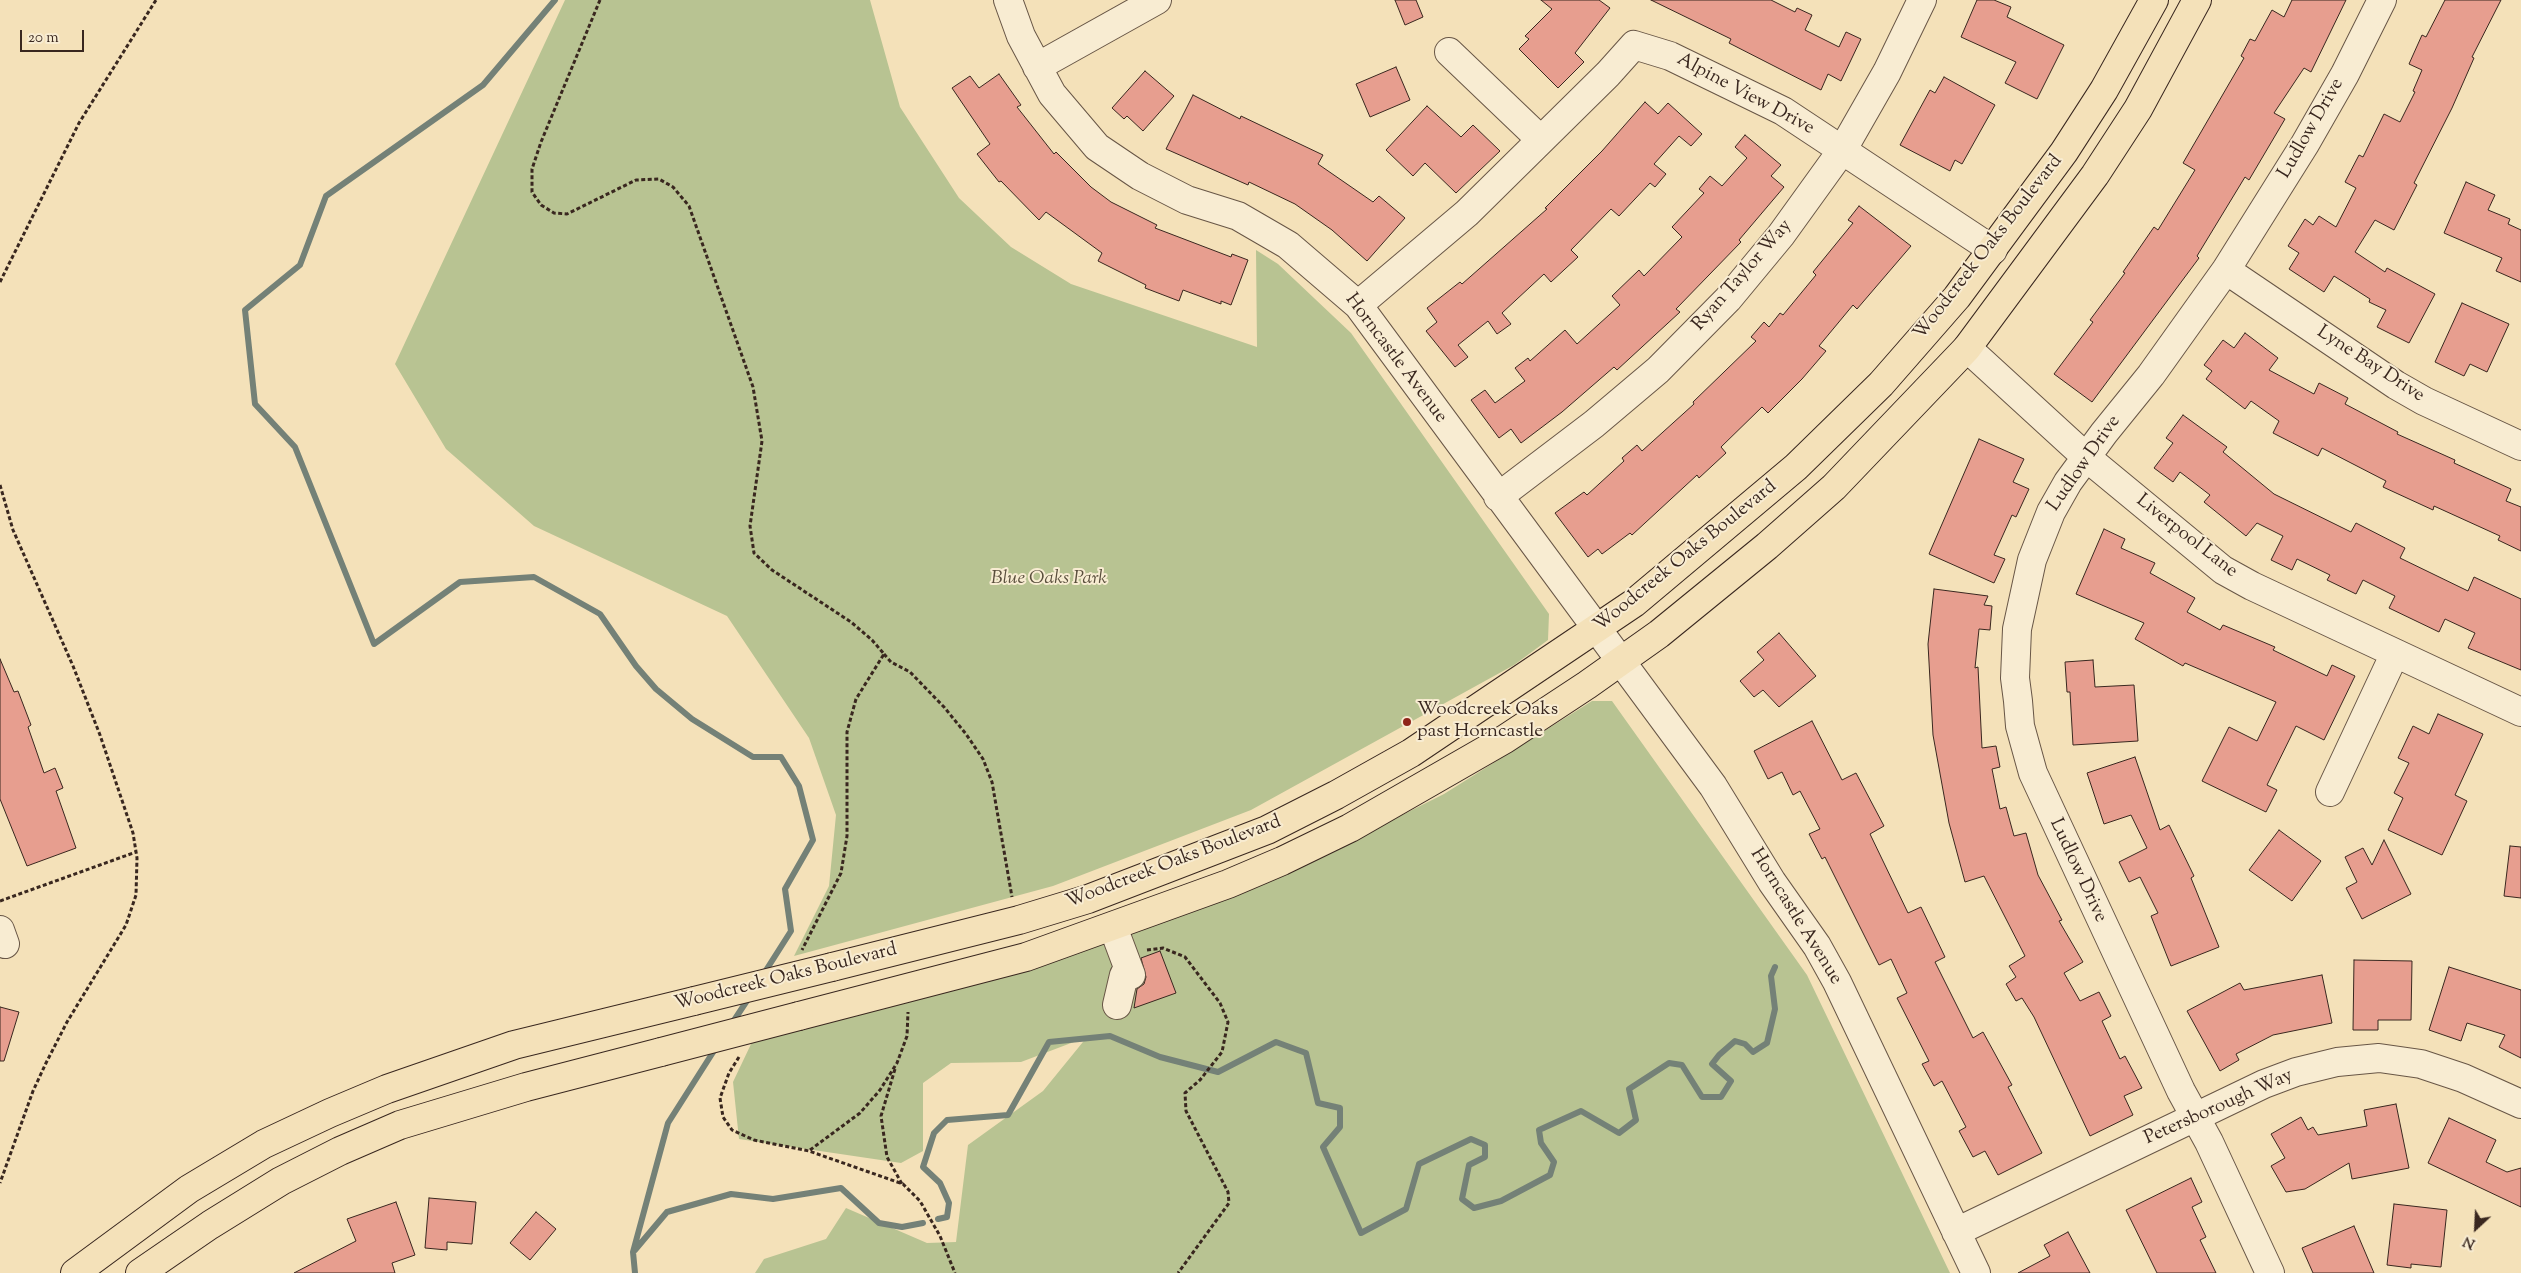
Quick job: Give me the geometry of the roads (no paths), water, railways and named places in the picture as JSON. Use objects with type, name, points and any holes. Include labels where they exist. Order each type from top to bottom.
[{"type":"main road","name":"Woodcreek Oaks Boulevard","points":[[75,1273],[189,1189],[264,1144],[386,1089],[514,1045],[1019,920],[1119,888],[1267,830],[1336,795],[1411,753],[1634,603],[1796,467],[1881,384],[1957,297],[2069,144],[2104,90],[2154,0]]},
{"type":"main road","name":"Woodcreek Oaks Boulevard","points":[[140,1273],[210,1225],[281,1181],[340,1151],[400,1125],[526,1087],[1026,957],[1228,884],[1350,828],[1505,739],[1659,634],[1730,577],[1834,487],[1966,348],[2095,174],[2138,108],[2197,0]]},
{"type":"street","name":"Horncastle Avenue","points":[[1008,0],[1021,36],[1052,94],[1097,147],[1140,176],[1187,200],[1238,216],[1288,245],[1358,305],[1596,630],[1713,786],[1772,882],[1817,946],[1837,982],[1976,1273]]},
{"type":"street","points":[[1037,67],[1157,0]]},
{"type":"street","name":"Ryan Taylor Way","points":[[1498,497],[1594,424],[1658,370],[1728,299],[1781,235],[1843,149],[1887,72],[1922,0]]},
{"type":"street","name":"Ludlow Drive","points":[[2270,1273],[2042,797],[2020,726],[2015,678],[2016,653],[2026,583],[2039,539],[2051,512],[2086,457],[2150,375],[2226,270],[2305,144],[2345,74],[2382,0]]},
{"type":"street","name":"Alpine View Drive","points":[[1358,305],[1467,213],[1608,74],[1634,45],[1670,56],[1783,111],[1993,250]]},
{"type":"street","points":[[1448,52],[1541,140]]},
{"type":"street","name":"Lyne Bay Drive","points":[[2226,270],[2396,385],[2424,401],[2521,446]]},
{"type":"street","name":"Liverpool Lane","points":[[1966,348],[2086,457],[2223,570],[2521,712]]},
{"type":"street","points":[[2330,792],[2395,653]]},
{"type":"street","points":[[1114,926],[1131,975],[1124,975],[1117,1005]]},
{"type":"street","name":"Petersborough Way","points":[[1956,1232],[2195,1116],[2296,1072],[2337,1062],[2379,1058],[2421,1064],[2463,1078],[2521,1104]]},
{"type":"waterway","points":[[555,0],[483,85],[326,196],[300,265],[245,310],[255,404],[295,447],[374,644],[460,582],[534,577],[600,614],[636,666],[656,689],[692,719],[753,757],[781,757],[799,786],[813,840],[785,889],[791,931],[763,975]]},
{"type":"waterway","points":[[938,1219],[947,1217],[949,1203],[940,1183],[923,1167],[934,1133],[947,1120],[1008,1115],[1049,1042],[1110,1036],[1160,1057],[1218,1072],[1276,1042],[1306,1053],[1318,1103],[1340,1108],[1340,1127],[1323,1147],[1361,1233],[1406,1209],[1419,1164],[1471,1139],[1485,1145],[1485,1157],[1469,1165],[1462,1199],[1474,1208],[1501,1201],[1550,1175],[1554,1162],[1541,1143],[1539,1130],[1581,1111],[1619,1133],[1636,1120],[1629,1089],[1669,1063],[1682,1065],[1702,1097],[1721,1097],[1731,1081],[1712,1064],[1719,1055],[1735,1041],[1745,1044],[1753,1052],[1767,1043],[1775,1009],[1771,976],[1775,967]]},
{"type":"waterway","points":[[731,1025],[750,996]]},
{"type":"waterway","points":[[635,1273],[633,1252],[668,1123],[717,1046]]},
{"type":"waterway","points":[[635,1250],[667,1212],[731,1194],[773,1199],[841,1188],[879,1223],[902,1227],[923,1223]]},
{"type":"place","name":"Woodcreek Oaks past Horncastle","points":[[1407,722]]},
{"type":"park label","name":"Blue Oaks Park","points":[[1049,580]]}]
